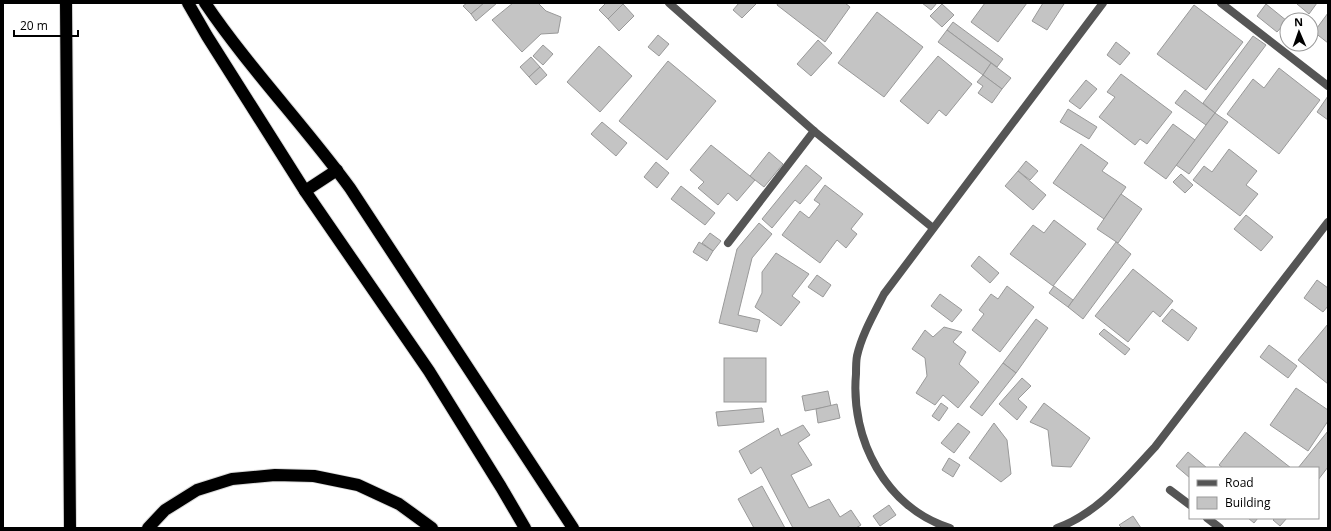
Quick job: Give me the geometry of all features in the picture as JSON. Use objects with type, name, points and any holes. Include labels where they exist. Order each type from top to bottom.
[{"type":"highway","points":[[66,3],[70,528]]},
{"type":"highway","points":[[188,3],[206,36],[305,191],[429,371],[525,528]]},
{"type":"highway","points":[[205,3],[239,50],[337,170],[573,528]]},
{"type":"highway","points":[[305,191],[337,170]]},
{"type":"highway","points":[[148,528],[165,510],[197,490],[232,478],[276,475],[314,476],[358,485],[399,504],[432,528]]},
{"type":"street","points":[[669,3],[814,130],[933,228]]},
{"type":"street","points":[[950,528],[935,523],[907,505],[884,480],[868,452],[858,421],[854,389],[857,356],[869,325],[884,294],[1103,3]]},
{"type":"street","points":[[1221,3],[1328,86]]},
{"type":"street","points":[[728,244],[814,130]]},
{"type":"street","points":[[1057,528],[1065,525],[1094,507],[1126,479],[1155,447],[1328,222]]},
{"type":"street","points":[[1170,490],[1189,504]]},
{"type":"street","points":[[1208,519],[1220,528]]},
{"type":"building","points":[[467,3],[484,3],[471,14],[463,6]]},
{"type":"building","points":[[484,3],[497,3],[476,21],[471,14]]},
{"type":"building","points":[[513,3],[538,3],[546,11],[561,17],[558,33],[541,34],[522,52],[492,20]]},
{"type":"building","points":[[606,3],[623,4],[608,19],[599,10]]},
{"type":"building","points":[[739,3],[757,3],[742,18],[733,10]]},
{"type":"building","points":[[778,3],[845,3],[850,7],[825,42],[777,5]]},
{"type":"building","points":[[922,3],[937,3],[931,10]]},
{"type":"building","points":[[985,3],[1027,3],[998,42],[971,22]]},
{"type":"building","points":[[1043,3],[1064,4],[1047,30],[1032,21]]},
{"type":"building","points":[[1317,3],[1310,12],[1307,12],[1297,4]]},
{"type":"building","points":[[623,4],[634,16],[619,31],[608,19]]},
{"type":"building","points":[[942,4],[954,15],[942,27],[930,16]]},
{"type":"building","points":[[1266,4],[1279,15],[1279,30],[1277,32],[1257,16]]},
{"type":"building","points":[[1194,5],[1243,42],[1206,90],[1157,54]]},
{"type":"building","points":[[877,12],[923,47],[884,97],[838,63]]},
{"type":"building","points":[[1328,13],[1328,43],[1319,36],[1319,25]]},
{"type":"building","points":[[953,22],[1003,59],[997,67],[947,30]]},
{"type":"building","points":[[947,30],[991,63],[983,75],[938,42]]},
{"type":"building","points":[[658,35],[669,44],[659,56],[648,47]]},
{"type":"building","points":[[1253,36],[1266,45],[1215,113],[1203,103]]},
{"type":"building","points":[[818,40],[832,53],[811,76],[797,64]]},
{"type":"building","points":[[1116,42],[1130,53],[1120,65],[1107,55]]},
{"type":"building","points":[[543,45],[553,54],[543,65],[533,56]]},
{"type":"building","points":[[599,46],[632,76],[600,112],[567,82]]},
{"type":"building","points":[[938,56],[972,84],[946,116],[939,110],[928,124],[900,101]]},
{"type":"building","points":[[531,57],[540,67],[529,77],[520,67]]},
{"type":"building","points":[[668,61],[716,101],[667,160],[619,121]]},
{"type":"building","points":[[991,63],[1011,78],[1002,89],[983,75]]},
{"type":"building","points":[[540,67],[547,75],[536,85],[529,77]]},
{"type":"building","points":[[1279,68],[1320,100],[1279,154],[1227,114],[1253,79],[1264,88]]},
{"type":"building","points":[[1121,74],[1172,112],[1147,144],[1140,139],[1135,145],[1099,117],[1115,97],[1107,92]]},
{"type":"building","points":[[983,75],[1002,89],[992,103],[978,93],[983,86],[977,82]]},
{"type":"building","points":[[1086,80],[1097,89],[1080,109],[1069,101]]},
{"type":"building","points":[[1185,90],[1215,113],[1206,125],[1175,103]]},
{"type":"building","points":[[1328,96],[1328,120],[1317,112]]},
{"type":"building","points":[[1068,109],[1097,127],[1089,139],[1060,122]]},
{"type":"building","points":[[1215,113],[1228,122],[1189,174],[1176,165]]},
{"type":"building","points":[[602,122],[627,143],[616,156],[591,134]]},
{"type":"building","points":[[1173,124],[1195,140],[1166,179],[1144,163]]},
{"type":"building","points":[[1081,144],[1108,163],[1102,171],[1126,187],[1104,219],[1053,183]]},
{"type":"building","points":[[711,145],[755,180],[737,201],[728,193],[718,205],[698,188],[704,182],[690,170]]},
{"type":"building","points":[[1229,149],[1257,171],[1246,185],[1258,194],[1240,216],[1193,180],[1204,166],[1212,172]]},
{"type":"building","points":[[769,152],[783,164],[764,187],[750,176]]},
{"type":"building","points":[[1026,161],[1038,171],[1030,180],[1018,171]]},
{"type":"building","points":[[656,162],[669,173],[657,188],[644,177]]},
{"type":"building","points":[[806,165],[822,178],[800,204],[795,200],[772,228],[762,219]]},
{"type":"building","points":[[1018,171],[1046,195],[1033,210],[1005,186]]},
{"type":"building","points":[[1181,174],[1193,185],[1185,193],[1173,182]]},
{"type":"building","points":[[825,185],[863,214],[851,229],[857,234],[846,248],[837,240],[820,263],[782,235],[800,211],[809,218],[820,204],[814,200]]},
{"type":"building","points":[[681,186],[715,213],[705,225],[671,199]]},
{"type":"building","points":[[1121,194],[1142,209],[1118,243],[1097,229]]},
{"type":"building","points":[[1246,215],[1273,237],[1261,251],[1234,229]]},
{"type":"building","points":[[1054,220],[1086,244],[1053,286],[1010,254],[1033,225],[1044,233]]},
{"type":"building","points":[[759,223],[772,234],[752,258],[738,315],[760,320],[757,332],[719,323],[737,249]]},
{"type":"building","points":[[710,233],[721,241],[713,251],[702,243]]},
{"type":"building","points":[[699,242],[713,251],[707,261],[693,252]]},
{"type":"building","points":[[1116,242],[1131,254],[1083,319],[1068,307]]},
{"type":"building","points":[[776,253],[809,274],[792,296],[800,302],[781,326],[755,307],[762,293],[762,272]]},
{"type":"building","points":[[979,256],[999,273],[990,283],[971,266]]},
{"type":"building","points":[[1133,269],[1173,301],[1160,317],[1153,311],[1128,342],[1095,316]]},
{"type":"building","points":[[817,275],[831,285],[823,297],[808,287]]},
{"type":"building","points":[[1317,280],[1328,288],[1328,306],[1323,312],[1304,298]]},
{"type":"building","points":[[1007,286],[1034,307],[1000,352],[972,330],[984,314],[979,310],[991,294],[998,299]]},
{"type":"building","points":[[1054,286],[1073,300],[1068,307],[1049,293]]},
{"type":"building","points":[[940,294],[962,310],[952,322],[931,306]]},
{"type":"building","points":[[1172,309],[1197,328],[1188,341],[1162,321]]},
{"type":"building","points":[[1036,319],[1048,328],[1016,373],[1003,363]]},
{"type":"building","points":[[1328,324],[1328,384],[1298,360]]},
{"type":"building","points":[[944,327],[962,332],[953,342],[966,352],[959,364],[979,382],[958,408],[943,395],[935,405],[916,393],[927,376],[925,358],[912,349],[925,330],[933,337]]},
{"type":"building","points":[[1104,329],[1130,349],[1125,355],[1099,334]]},
{"type":"building","points":[[1269,345],[1297,366],[1288,378],[1260,357]]},
{"type":"building","points":[[724,358],[766,358],[766,402],[724,402]]},
{"type":"building","points":[[1003,363],[1016,373],[982,416],[970,407]]},
{"type":"building","points":[[1022,378],[1031,386],[1018,399],[1027,407],[1017,420],[999,404]]},
{"type":"building","points":[[1296,388],[1328,410],[1328,421],[1308,451],[1270,425]]},
{"type":"building","points":[[828,391],[831,406],[805,411],[802,396]]},
{"type":"building","points":[[941,403],[948,408],[939,421],[932,416]]},
{"type":"building","points":[[1044,403],[1090,438],[1071,467],[1052,466],[1048,430],[1030,422]]},
{"type":"building","points":[[837,404],[840,418],[818,423],[816,409]]},
{"type":"building","points":[[762,408],[764,422],[718,426],[716,412]]},
{"type":"building","points":[[958,423],[970,432],[954,453],[941,443]]},
{"type":"building","points":[[994,423],[1007,440],[1011,474],[1001,482],[969,458]]},
{"type":"building","points":[[803,425],[810,435],[798,443],[812,465],[791,475],[809,508],[829,499],[840,517],[851,510],[861,525],[856,528],[793,528],[761,467],[751,474],[739,451],[778,428],[781,436]]},
{"type":"building","points":[[1328,431],[1328,467],[1319,479],[1319,467],[1299,467]]},
{"type":"building","points":[[1245,432],[1290,467],[1222,467],[1219,465]]},
{"type":"building","points":[[1188,452],[1206,467],[1189,467],[1189,477],[1176,466]]},
{"type":"building","points":[[949,458],[960,465],[953,477],[942,470]]},
{"type":"building","points":[[762,486],[785,528],[754,528],[738,499]]},
{"type":"building","points":[[889,505],[896,515],[880,526],[873,516]]},
{"type":"building","points":[[1133,516],[1141,528],[1122,528],[1119,525]]},
{"type":"building","points":[[1249,519],[1257,519],[1254,523]]},
{"type":"building","points":[[1274,519],[1286,519],[1280,526],[1273,520]]}]
